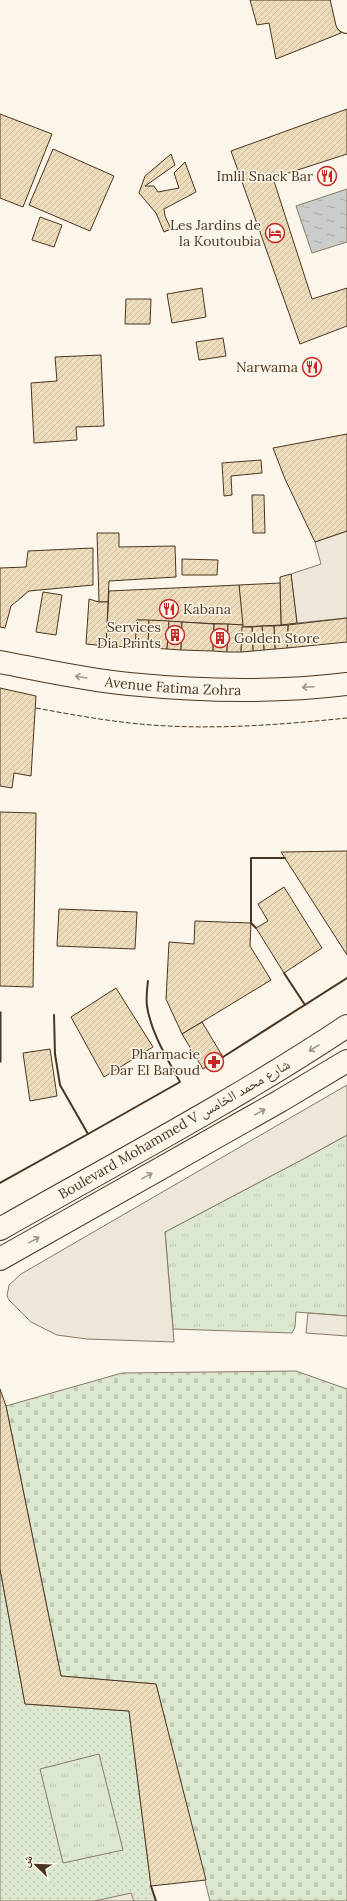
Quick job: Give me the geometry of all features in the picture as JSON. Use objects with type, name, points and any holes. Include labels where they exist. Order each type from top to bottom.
[{"type":"main road","points":[[342,0],[347,22]]},
{"type":"main road","name":"Avenue Fatima Zohra","points":[[0,662],[128,684],[239,691],[323,687],[347,684]]},
{"type":"main road","name":"Boulevard Mohammed V شارع محمد الخامس","points":[[0,1229],[210,1110],[316,1047],[347,1026]]},
{"type":"main road","name":"Boulevard Mohammed V شارع محمد الخامس","points":[[0,1259],[280,1101],[347,1061]]},
{"type":"green space","points":[[347,1135],[347,1316],[296,1312],[295,1327],[292,1333],[173,1329],[165,1232]]},
{"type":"green space","points":[[296,1371],[347,1389],[347,1901],[210,1901],[156,1684],[61,1676],[6,1406],[122,1373]]},
{"type":"green space","points":[[0,1569],[25,1704],[129,1711],[151,1886],[156,1901],[0,1901]]},
{"type":"green space","points":[[99,1754],[123,1850],[63,1863],[40,1769]]},
{"type":"shaded area","points":[[347,531],[347,618],[297,623],[291,574],[321,564],[315,542]]},
{"type":"shaded area","points":[[347,1085],[347,1135],[165,1232],[174,1342],[87,1339],[57,1335],[31,1322],[9,1300],[7,1296],[9,1285],[21,1274]]},
{"type":"shaded area","points":[[308,1313],[347,1316],[347,1336],[306,1333]]},
{"type":"shaded area","points":[[131,1893],[134,1901],[95,1901]]},
{"type":"water","points":[[347,189],[347,242],[312,253],[296,206]]},
{"type":"building","points":[[250,0],[332,0],[341,33],[276,59],[269,23],[257,25]]},
{"type":"building","name":"Les Jardins de la Koutoubia","points":[[347,109],[347,154],[273,178],[312,299],[347,288],[347,326],[300,344],[231,151]]},
{"type":"building","points":[[0,114],[52,134],[23,207],[0,198]]},
{"type":"building","points":[[53,149],[114,176],[90,231],[29,205]]},
{"type":"building","points":[[171,154],[175,165],[145,186],[154,186],[158,192],[179,188],[174,173],[185,162],[196,192],[164,209],[165,216],[171,229],[164,232],[156,213],[139,193],[145,176]]},
{"type":"building","points":[[40,217],[62,225],[54,247],[32,240]]},
{"type":"building","points":[[202,288],[206,317],[172,323],[167,294]]},
{"type":"building","points":[[126,299],[151,299],[150,324],[125,324]]},
{"type":"building","points":[[223,338],[226,356],[199,360],[196,342]]},
{"type":"building","points":[[101,355],[104,426],[76,427],[77,440],[34,443],[31,383],[57,381],[55,357]]},
{"type":"building","points":[[347,434],[347,531],[315,542],[285,479],[273,448]]},
{"type":"building","points":[[261,460],[262,473],[231,476],[232,495],[224,496],[222,463]]},
{"type":"building","points":[[252,495],[264,495],[265,533],[253,533]]},
{"type":"building","points":[[97,533],[119,533],[119,547],[175,546],[176,577],[109,581],[108,602],[99,602]]},
{"type":"building","points":[[93,548],[93,585],[29,591],[11,606],[5,628],[0,627],[0,568],[26,567],[28,551]]},
{"type":"building","points":[[182,559],[218,560],[217,575],[182,575]]},
{"type":"building","points":[[291,574],[297,623],[281,625],[280,577]]},
{"type":"building","points":[[280,583],[281,625],[242,627],[239,585]]},
{"type":"building","points":[[239,585],[243,625],[137,620],[135,647],[106,646],[109,591]]},
{"type":"building","points":[[43,592],[62,595],[56,635],[36,632]]},
{"type":"building","points":[[89,599],[99,602],[108,602],[106,646],[86,644]]},
{"type":"building","points":[[347,618],[347,642],[287,648],[288,625]]},
{"type":"building","points":[[137,620],[149,620],[148,648],[135,647]]},
{"type":"building","points":[[149,620],[169,621],[167,649],[148,648]]},
{"type":"building","name":"Services Dia Prints","points":[[169,621],[182,622],[181,650],[167,649]]},
{"type":"building","points":[[182,622],[214,624],[213,651],[181,650]]},
{"type":"building","name":"Golden Store","points":[[214,624],[228,624],[227,652],[213,651]]},
{"type":"building","points":[[228,624],[243,625],[241,652],[227,652]]},
{"type":"building","points":[[288,625],[287,648],[275,649],[274,626]]},
{"type":"building","points":[[262,626],[274,626],[275,649],[264,650]]},
{"type":"building","points":[[262,626],[264,650],[253,651],[252,627]]},
{"type":"building","points":[[242,627],[252,627],[253,651],[241,652]]},
{"type":"building","points":[[0,688],[36,696],[31,776],[14,773],[12,788],[0,786]]},
{"type":"building","points":[[0,812],[36,813],[33,987],[0,986]]},
{"type":"building","points":[[347,851],[347,955],[281,852]]},
{"type":"building","points":[[284,887],[322,948],[284,973],[256,928],[268,921],[258,904]]},
{"type":"building","points":[[59,909],[137,912],[135,949],[57,946]]},
{"type":"building","points":[[195,921],[251,923],[250,946],[271,980],[182,1034],[166,999],[169,942],[194,944]]},
{"type":"building","points":[[116,988],[153,1047],[104,1077],[71,1017]]},
{"type":"building","points":[[1,1012],[1,1062],[0,1062]]},
{"type":"building","points":[[202,1022],[223,1057],[203,1069],[182,1034]]},
{"type":"building","points":[[50,1049],[57,1096],[30,1101],[23,1053]]},
{"type":"building","points":[[0,1389],[6,1406],[61,1676],[156,1684],[206,1880],[151,1886],[129,1711],[25,1704],[0,1569]]},
{"type":"fence","points":[[36,708],[118,722],[190,727],[258,725],[347,718]]},
{"type":"wall","points":[[256,928],[251,923],[251,858],[285,858]]},
{"type":"wall","points":[[284,973],[305,1005]]},
{"type":"wall","points":[[223,1057],[347,978]]},
{"type":"wall","points":[[54,1015],[55,1054],[60,1085],[88,1134],[180,1082],[160,1045],[152,1026],[147,1003],[148,981]]},
{"type":"wall","points":[[0,1183],[88,1134]]},
{"type":"wall","points":[[151,1886],[156,1901]]},
{"type":"place","name":"Imlil Snack Bar","points":[[327,176]]},
{"type":"place","name":"Les Jardins de la Koutoubia","points":[[275,233]]},
{"type":"place","name":"Narwama","points":[[312,367]]},
{"type":"place","name":"Kabana","points":[[169,609]]},
{"type":"place","name":"Services Dia Prints","points":[[175,635]]},
{"type":"place","name":"Golden Store","points":[[220,638]]},
{"type":"place","name":"Pharmacie Dar El Baroud","points":[[214,1062]]}]
